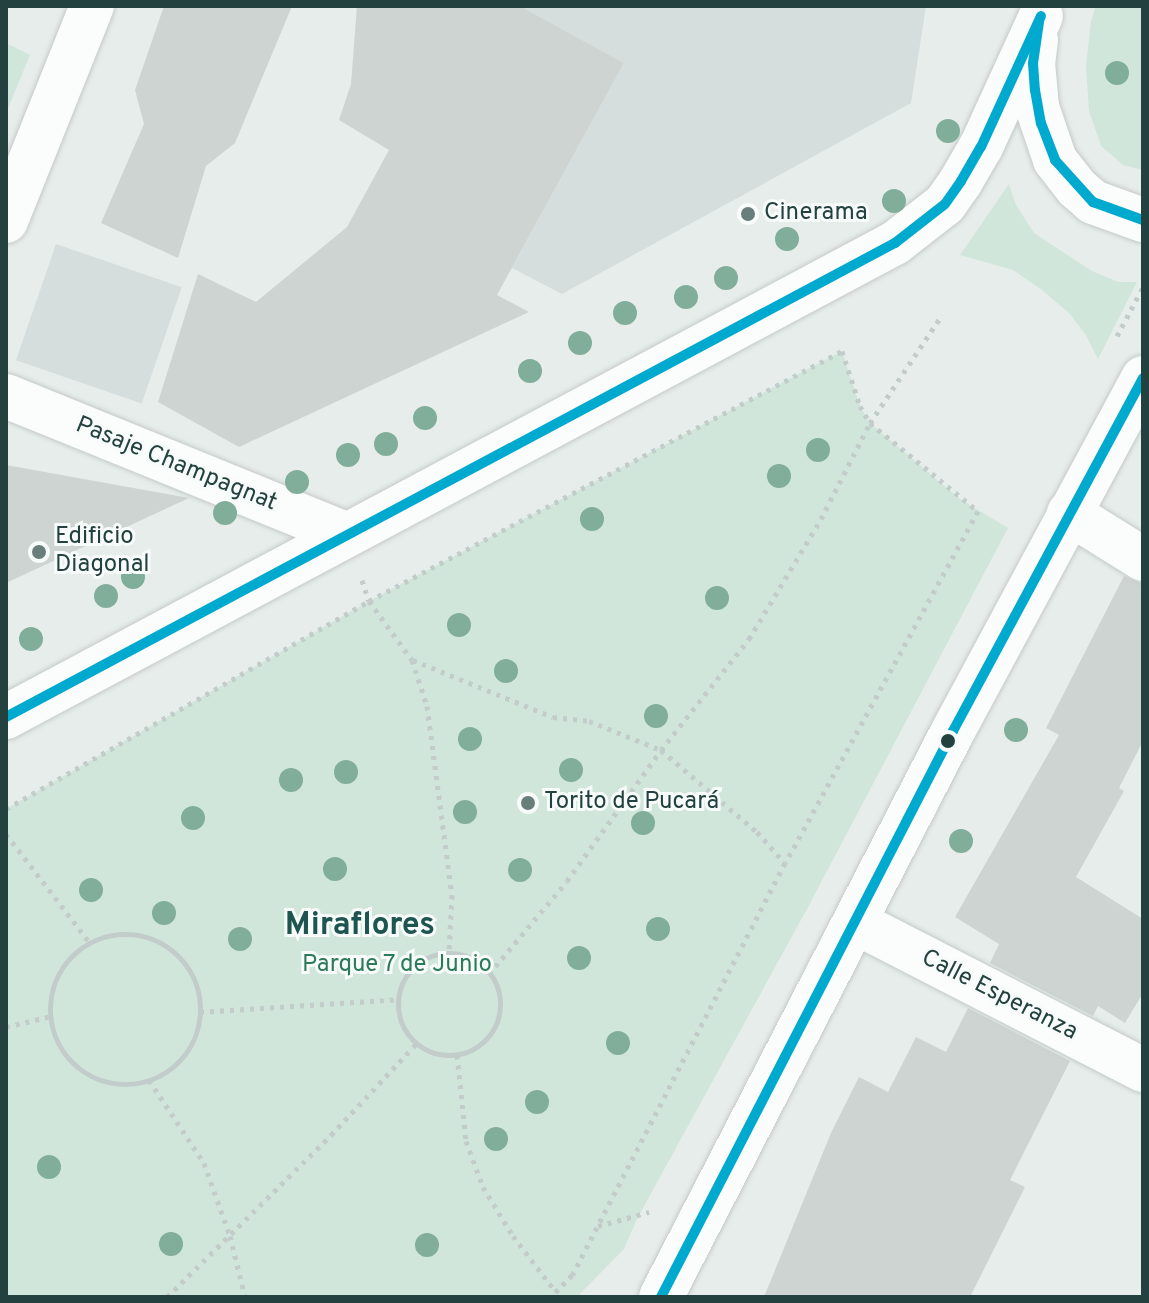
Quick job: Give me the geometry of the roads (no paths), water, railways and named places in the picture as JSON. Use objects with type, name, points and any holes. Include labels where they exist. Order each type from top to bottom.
[{"type":"main road","points":[[6,221],[92,6]]},
{"type":"main road","points":[[1042,11],[1033,63],[1035,90],[1041,123],[1055,160],[1077,188],[1093,202],[1108,210],[1143,220]]},
{"type":"main road","points":[[6,717],[861,263],[925,222],[945,204],[981,147],[1042,11]]},
{"type":"main road","points":[[661,1297],[1069,513],[1143,378]]},
{"type":"main road","name":"Pasaje Champagnat","points":[[6,396],[346,534]]},
{"type":"main road","points":[[1069,513],[1143,559]]},
{"type":"main road","name":"Calle Esperanza","points":[[855,922],[1143,1070]]},
{"type":"place","name":"Cinerama","points":[[748,214]]},
{"type":"place","name":"Edificio Diagonal","points":[[39,552]]},
{"type":"place","name":"Torito de Pucará","points":[[528,803]]},
{"type":"district","name":"Miraflores","points":[[360,926]]},
{"type":"park label","name":"Parque 7 de Junio","points":[[397,966]]}]
